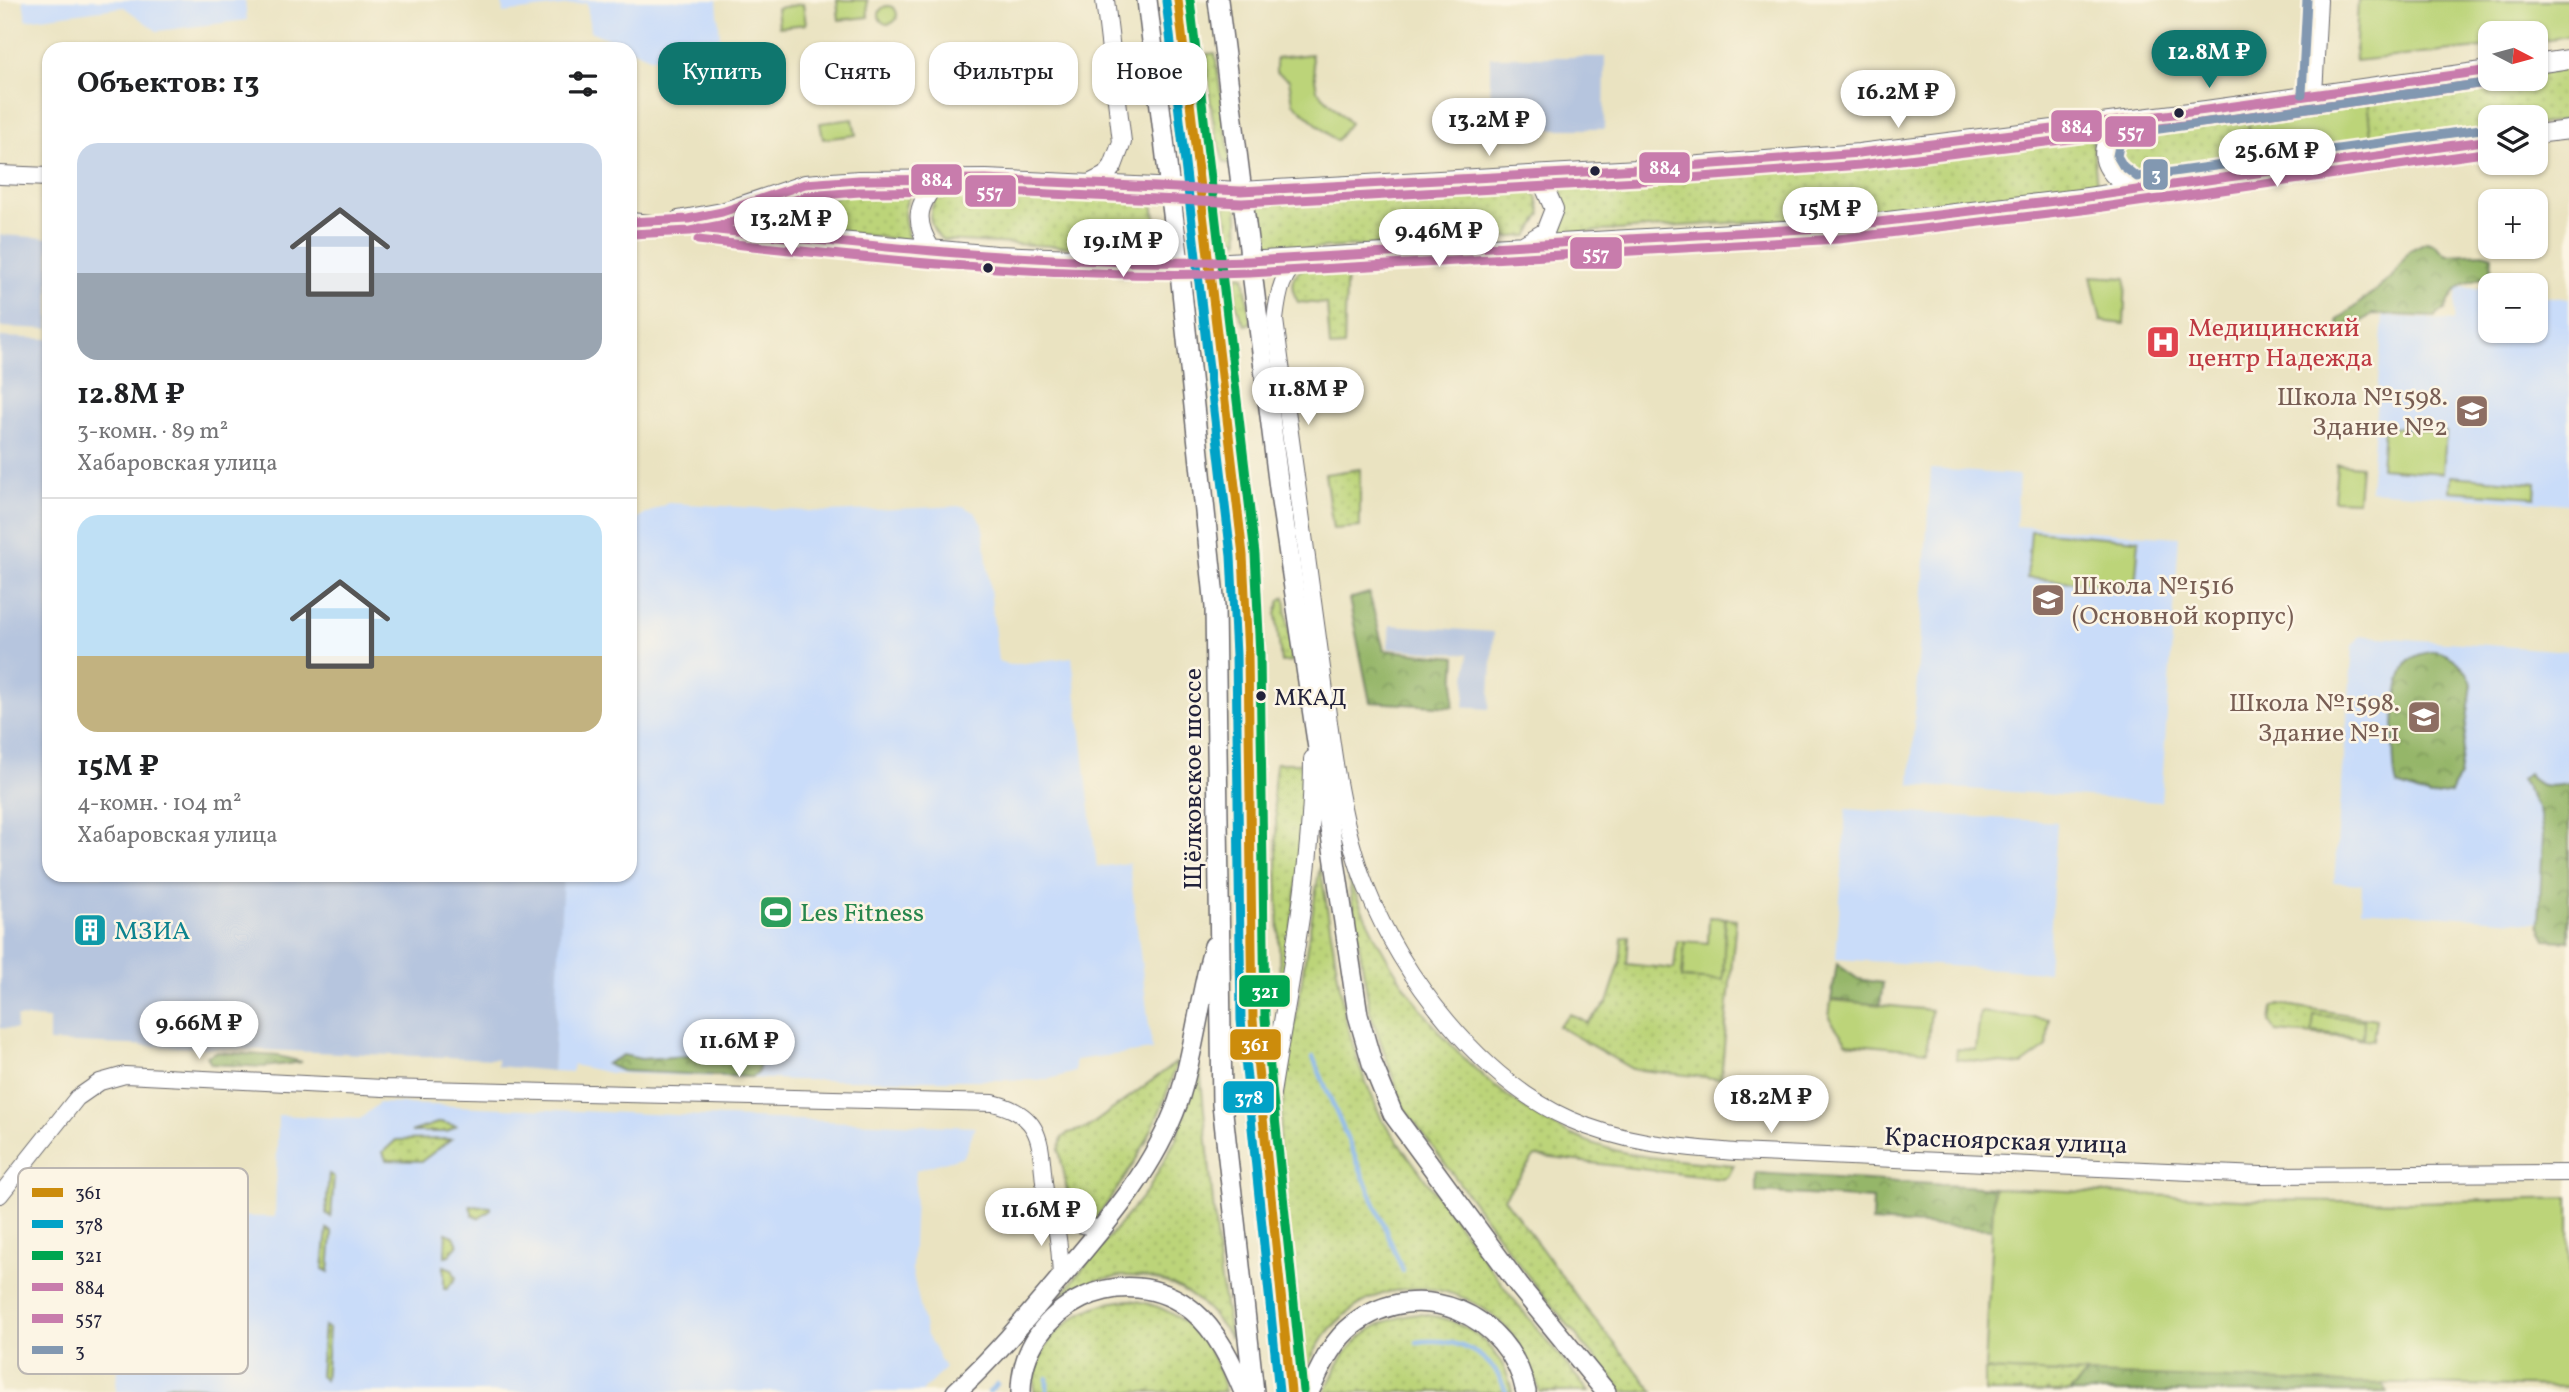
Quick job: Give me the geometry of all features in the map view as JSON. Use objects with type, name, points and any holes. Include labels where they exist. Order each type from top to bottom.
[{"type":"main road","points":[[1089,184],[1105,176],[1122,142],[1105,0]]},
{"type":"main road","name":"Щёлковское шоссе","points":[[1147,0],[1179,262],[1215,607],[1222,1104],[1254,1392]]},
{"type":"main road","points":[[1178,0],[1211,263],[1247,605],[1249,913],[1253,1020],[1291,1392]]},
{"type":"main road","points":[[1218,0],[1249,261],[1313,723],[1358,1015],[1372,1063],[1393,1114],[1520,1287],[1606,1392]]},
{"type":"main road","points":[[2548,62],[2567,60]]},
{"type":"main road","points":[[654,223],[722,212],[805,184],[939,179],[1241,191],[1859,153],[2126,121],[2478,72]]},
{"type":"main road","points":[[2126,121],[2109,133],[2106,168],[2116,180],[2134,190]]},
{"type":"main road","points":[[2548,133],[2569,130]]},
{"type":"main road","points":[[637,222],[838,243],[996,255],[1211,263],[1837,227],[2134,190],[2478,142]]},
{"type":"main road","points":[[0,175],[42,177]]},
{"type":"main road","points":[[1515,176],[1544,186],[1554,209],[1545,232],[1520,247]]},
{"type":"main road","points":[[932,249],[922,234],[918,214],[924,196],[939,179]]},
{"type":"main road","points":[[1264,1140],[1310,845],[1313,723]]},
{"type":"main road","points":[[957,1392],[1061,1277],[1138,1183],[1165,1134],[1178,1102],[1188,1065],[1202,988],[1219,928]]},
{"type":"main road","points":[[1021,1392],[1026,1360],[1049,1321],[1066,1306],[1086,1295],[1130,1287],[1173,1298],[1192,1310],[1209,1326],[1244,1392]]},
{"type":"main road","points":[[1309,1392],[1330,1350],[1353,1325],[1384,1308],[1418,1302],[1453,1307],[1484,1323],[1508,1348],[1526,1392]]},
{"type":"street","points":[[2314,95],[2319,0]]},
{"type":"street","name":"Красноярская улица","points":[[1306,258],[1291,266],[1286,274],[1277,302],[1275,320],[1328,715],[1347,820],[1366,887],[1382,921],[1448,1021],[1482,1060],[1512,1086],[1569,1119],[1619,1138],[1650,1144],[1910,1161],[2260,1175],[2569,1173]]},
{"type":"street","points":[[22,1168],[85,1090],[111,1078],[125,1075],[383,1088],[993,1103],[1008,1106],[1029,1121],[1040,1138],[1045,1187],[1060,1248],[1061,1277]]},
{"type":"street","points":[[0,1195],[18,1173]]},
{"type":"street","points":[[1052,1214],[1072,1223],[1102,1229]]},
{"type":"shaded area","points":[[23,0],[245,0],[247,20],[157,31],[124,7],[26,20]]},
{"type":"shaded area","points":[[502,0],[717,0],[720,42],[658,42],[658,57],[652,58],[637,51],[637,42],[615,42],[590,31],[587,3],[503,13]]},
{"type":"shaded area","points":[[1490,57],[1605,57],[1604,129],[1490,129]]},
{"type":"shaded area","points":[[0,235],[42,238],[42,329],[0,327]]},
{"type":"shaded area","name":"Школа №1598. Здание №2","points":[[2457,287],[2478,289],[2478,343],[2548,343],[2548,296],[2569,299],[2569,504],[2370,491],[2383,316],[2454,321]]},
{"type":"shaded area","points":[[0,337],[42,339],[42,882],[563,882],[553,1071],[497,1066],[497,1059],[49,1042],[49,1019],[17,1017],[16,1029],[0,1028]]},
{"type":"shaded area","name":"Школа №1516 (Основной корпус)","points":[[1931,469],[2019,475],[2016,526],[2179,537],[2161,802],[1910,785]]},
{"type":"shaded area","points":[[668,503],[828,512],[963,506],[975,513],[983,525],[998,661],[1010,665],[1072,657],[1097,867],[1129,863],[1152,1050],[1075,1060],[1075,1072],[1046,1080],[798,1080],[610,1073],[573,1065],[572,1072],[553,1071],[562,882],[637,882],[637,518]]},
{"type":"shaded area","points":[[1390,625],[1494,632],[1489,709],[1464,707],[1468,654],[1388,648]]},
{"type":"shaded area","name":"Школа №1598. Здание №11","points":[[2359,637],[2569,651],[2569,793],[2545,923],[2361,910],[2362,884],[2334,882],[2353,646]]},
{"type":"shaded area","points":[[1846,809],[2057,822],[2048,972],[1836,959]]},
{"type":"shaded area","points":[[379,1103],[975,1127],[964,1156],[916,1170],[912,1270],[926,1333],[945,1368],[922,1392],[116,1392],[117,1374],[248,1374],[248,1217],[275,1217],[278,1115],[360,1119]]},
{"type":"green space","points":[[837,0],[867,0],[868,17],[839,20]]},
{"type":"green space","points":[[2358,0],[2569,0],[2569,36],[2548,39],[2548,21],[2478,21],[2478,48],[2355,61]]},
{"type":"green space","points":[[803,4],[806,24],[779,27],[777,8]]},
{"type":"green space","points":[[888,6],[894,9],[897,15],[894,21],[888,24],[882,21],[879,15],[882,9]]},
{"type":"green space","points":[[1215,53],[1231,165],[1224,162],[1216,136],[1207,54]]},
{"type":"green space","points":[[1311,54],[1317,90],[1350,123],[1336,141],[1293,103],[1289,80],[1276,72],[1276,58]]},
{"type":"green space","points":[[2569,68],[2569,120],[2548,123],[2548,105],[2478,105],[2478,132],[2143,176],[2123,167],[2116,153],[2115,146],[2132,127],[2360,100],[2478,82],[2478,91],[2548,91],[2548,71]]},
{"type":"green space","points":[[2367,99],[2372,146],[2253,162],[2247,114]]},
{"type":"green space","points":[[853,119],[856,135],[823,139],[820,123]]},
{"type":"green space","points":[[2087,136],[2092,140],[2097,185],[1837,216],[1554,234],[1566,212],[1562,195],[1551,183],[1862,163]]},
{"type":"green space","points":[[1525,185],[1537,197],[1541,214],[1528,236],[1258,252],[1252,200]]},
{"type":"green space","points":[[916,187],[907,200],[904,212],[910,241],[757,221],[847,193]]},
{"type":"green space","points":[[939,193],[1152,196],[1160,252],[942,240],[930,218],[932,206]]},
{"type":"green space","points":[[1237,196],[1239,241],[1229,234],[1224,203],[1227,197]]},
{"type":"green space","points":[[2426,242],[2434,244],[2447,255],[2478,253],[2478,259],[2492,259],[2491,273],[2478,273],[2478,279],[2460,287],[2445,310],[2437,313],[2435,317],[2372,314],[2357,325],[2339,329],[2337,321],[2391,278],[2410,250]]},
{"type":"green space","points":[[1347,261],[1344,346],[1330,347],[1327,304],[1298,302],[1293,280],[1298,273],[1315,264]]},
{"type":"green space","points":[[1239,275],[1244,276],[1251,323],[1245,325],[1236,300],[1235,287]]},
{"type":"green space","points":[[2091,276],[2126,278],[2124,324],[2101,321]]},
{"type":"green space","points":[[2384,427],[2446,432],[2443,473],[2381,468]]},
{"type":"green space","points":[[2337,464],[2361,466],[2358,501],[2334,500]]},
{"type":"green space","points":[[1360,469],[1360,527],[1333,529],[1325,474]]},
{"type":"green space","points":[[2451,476],[2536,483],[2535,497],[2450,491]]},
{"type":"green space","points":[[2031,531],[2139,540],[2135,587],[2027,578]]},
{"type":"green space","points":[[1369,593],[1384,650],[1456,657],[1453,707],[1370,702],[1349,599]]},
{"type":"green space","points":[[1285,597],[1292,661],[1281,662],[1276,614],[1280,600]]},
{"type":"green space","points":[[2435,651],[2458,662],[2472,684],[2459,776],[2451,793],[2431,797],[2397,785],[2394,721],[2399,684],[2409,661],[2421,654]]},
{"type":"green space","points":[[1276,763],[1307,763],[1308,803],[1284,983],[1280,983],[1276,816],[1273,795]]},
{"type":"green space","points":[[2528,773],[2540,784],[2569,784],[2569,941],[2546,940],[2539,925],[2543,835],[2539,810],[2521,779]]},
{"type":"green space","points":[[1320,865],[1345,1018],[1360,1068],[1382,1120],[1510,1295],[1589,1392],[1539,1392],[1527,1358],[1508,1330],[1483,1309],[1455,1295],[1423,1289],[1391,1291],[1360,1304],[1326,1333],[1301,1384],[1280,1181],[1279,1141],[1283,1098]]},
{"type":"green space","points":[[1347,871],[1365,916],[1388,960],[1417,1003],[1450,1044],[1487,1080],[1528,1111],[1572,1135],[1618,1151],[1734,1165],[1728,1177],[1722,1179],[1535,1156],[1504,1198],[1587,1310],[1654,1392],[1623,1392],[1530,1279],[1404,1108],[1370,1012]]},
{"type":"green space","points":[[1709,917],[1725,918],[1723,980],[1682,978],[1685,941],[1708,943]]},
{"type":"green space","points":[[1725,918],[1736,919],[1721,1079],[1632,1069],[1558,1026],[1570,1014],[1587,1023],[1607,1003],[1620,963],[1622,938],[1629,936],[1627,964],[1674,969],[1677,941],[1685,941],[1682,978],[1723,980]]},
{"type":"green space","points":[[1837,964],[1858,979],[1883,983],[1880,1005],[1831,1000]]},
{"type":"green space","points":[[1831,1000],[1931,1010],[1927,1051],[1847,1043],[1829,1018]]},
{"type":"green space","points":[[2279,1004],[2376,1019],[2373,1040],[2356,1038],[2363,1036],[2364,1020],[2313,1032],[2352,1038],[2276,1032],[2270,1022],[2272,1008]]},
{"type":"green space","points":[[1980,1012],[2049,1019],[2047,1047],[2022,1065],[1956,1059],[1957,1049],[1976,1050]]},
{"type":"green space","points":[[2314,1015],[2364,1020],[2363,1037],[2312,1032]]},
{"type":"green space","points":[[216,1052],[278,1056],[302,1062],[264,1067],[211,1064],[207,1056]]},
{"type":"green space","points":[[752,1052],[760,1065],[757,1074],[751,1077],[622,1071],[606,1064],[623,1055],[641,1059]]},
{"type":"green space","points":[[1177,1062],[1153,1127],[1121,1184],[1093,1222],[1077,1216],[1070,1206],[1059,1149],[1062,1138],[1068,1133],[1087,1128]]},
{"type":"green space","points":[[1200,1068],[1220,1275],[1231,1339],[1215,1317],[1197,1300],[1177,1287],[1156,1279],[1133,1276],[1110,1278],[1085,1284],[1060,1296],[1148,1190],[1176,1139]]},
{"type":"green space","points":[[440,1122],[456,1126],[447,1132],[411,1132]]},
{"type":"green space","points":[[451,1139],[422,1161],[386,1160],[383,1152],[396,1140]]},
{"type":"green space","points":[[1756,1173],[1994,1188],[1992,1229],[1872,1222],[1873,1199],[1756,1192]]},
{"type":"green space","points":[[329,1174],[334,1177],[331,1217],[326,1213]]},
{"type":"green space","points":[[1994,1188],[2260,1200],[2416,1202],[2569,1198],[2569,1387],[2343,1383],[1985,1370]]},
{"type":"green space","points":[[470,1206],[491,1207],[491,1210],[479,1218],[473,1215]]},
{"type":"green space","points":[[327,1229],[332,1233],[329,1272],[323,1269]]},
{"type":"green space","points":[[446,1233],[454,1236],[458,1245],[445,1256]]},
{"type":"green space","points":[[444,1266],[452,1269],[456,1278],[447,1289],[444,1289]]},
{"type":"green space","points":[[1130,1300],[1165,1310],[1192,1330],[1204,1342],[1213,1357],[1225,1392],[1034,1392],[1036,1372],[1042,1355],[1063,1326],[1093,1308]]},
{"type":"green space","points":[[1419,1314],[1452,1321],[1479,1337],[1500,1361],[1512,1392],[1326,1392],[1340,1361],[1360,1338],[1386,1322]]},
{"type":"green space","points":[[324,1326],[329,1329],[325,1380],[320,1376]]},
{"type":"green space","points":[[2094,1368],[2381,1381],[2388,1392],[2069,1392]]},
{"type":"green space","points":[[1985,1370],[2088,1374],[2069,1392],[1985,1392]]},
{"type":"green space","points":[[166,1385],[287,1392],[161,1392]]},
{"type":"waterway","points":[[1313,1057],[1403,1271]]},
{"type":"waterway","points":[[1417,1342],[1446,1342],[1472,1350],[1493,1367],[1506,1392]]},
{"type":"waterway","points":[[1047,1378],[1047,1392]]},
{"type":"waterway","points":[[989,1392],[997,1384]]},
{"type":"transit line","name":"361","points":[[1178,0],[1243,555],[1248,655],[1253,1020],[1291,1392]]},
{"type":"transit line","name":"321","points":[[1190,0],[1255,554],[1260,655],[1265,1019],[1303,1391]]},
{"type":"transit line","name":"3","points":[[2302,94],[2307,0]]},
{"type":"transit line","name":"378","points":[[1166,1],[1231,556],[1236,655],[1241,1020],[1279,1392]]},
{"type":"transit line","name":"884","points":[[637,222],[688,219],[722,212],[805,184],[859,180],[986,179],[1241,191],[1674,167],[1859,153],[2206,110],[2478,72]]},
{"type":"transit line","name":"557","points":[[637,234],[690,231],[726,224],[807,196],[860,192],[986,191],[1242,203],[1675,179],[1860,165],[2208,122],[2478,84]]},
{"type":"transit line","name":"3","points":[[2478,84],[2131,133],[2119,146],[2117,156],[2123,166],[2137,177],[2478,129]]},
{"type":"transit line","name":"884","points":[[699,228],[904,249],[1043,259],[1249,261],[1837,227],[2080,198],[2478,142]]},
{"type":"transit line","name":"557","points":[[698,240],[974,267],[1113,274],[1250,273],[1838,239],[2082,210],[2478,154]]},
{"type":"place","name":"Медицинский центр Надежда","points":[[2163,342]]},
{"type":"place","name":"Школа №1598. Здание №2","points":[[2472,411]]},
{"type":"place","name":"Школа №1516 (Основной корпус)","points":[[2048,600]]},
{"type":"place","name":"МКАД","points":[[1261,696]]},
{"type":"place","name":"Школа №1598. Здание №11","points":[[2424,717]]},
{"type":"place","name":"Les Fitness","points":[[776,912]]},
{"type":"place","name":"МЗИА","points":[[90,930]]}]
